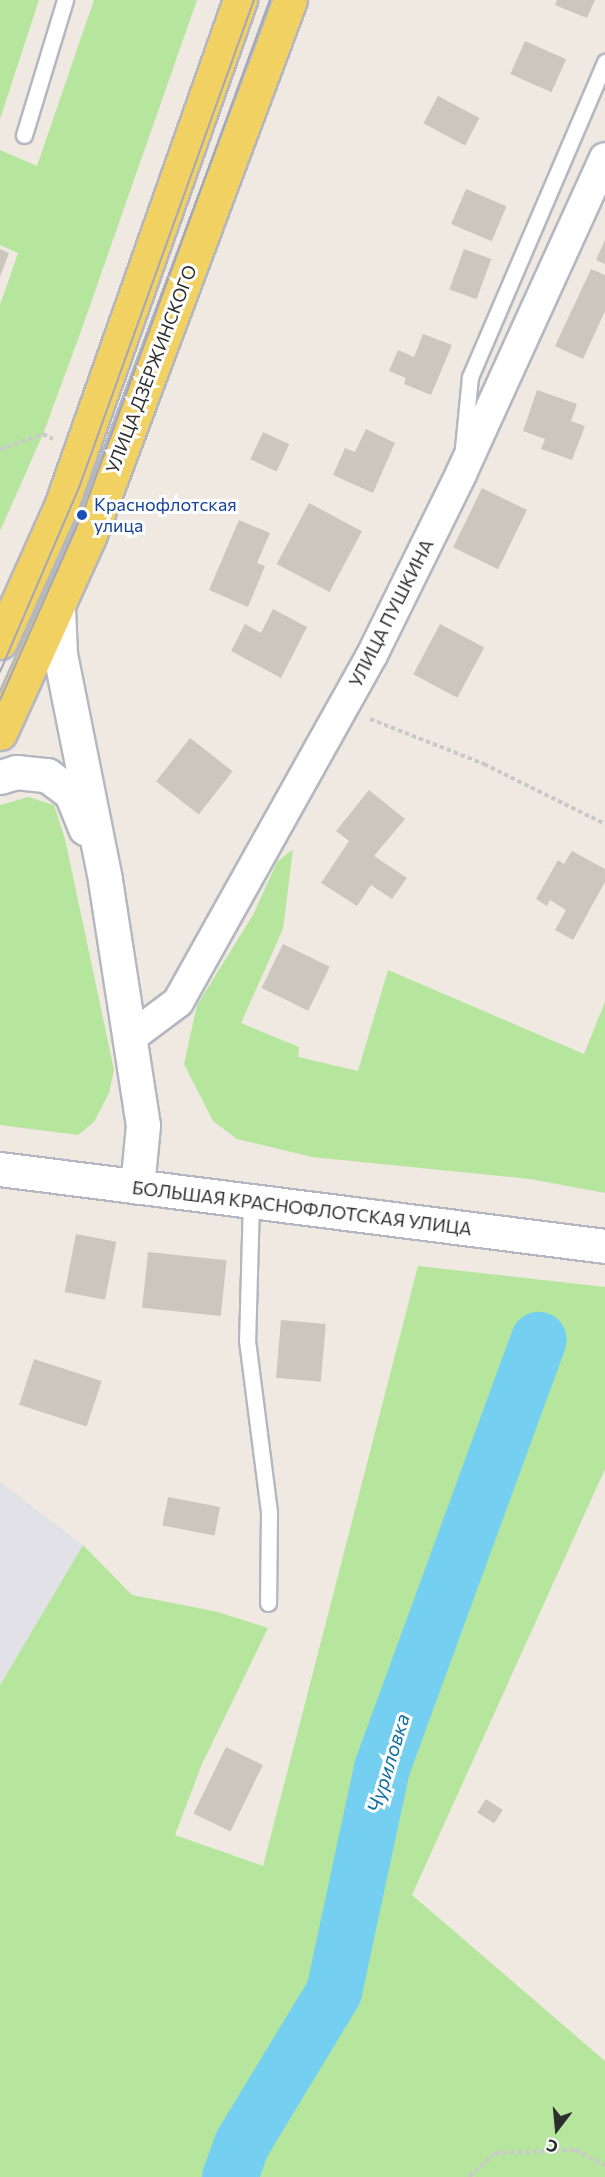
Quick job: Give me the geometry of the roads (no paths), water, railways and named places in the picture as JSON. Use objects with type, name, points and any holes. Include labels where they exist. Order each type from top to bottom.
[{"type":"main road","name":"УЛИЦА ДЗЕРЖИНСКОГО","points":[[0,642],[10,615],[61,506],[240,0]]},
{"type":"main road","name":"УЛИЦА ДЗЕРЖИНСКОГО","points":[[0,733],[88,537],[290,0]]},
{"type":"main road","points":[[57,609],[60,654],[105,880],[143,1125],[137,1187]]},
{"type":"main road","points":[[0,777],[16,772],[47,775],[71,793],[105,880]]},
{"type":"main road","name":"БОЛЬШАЯ КРАСНОФЛОТСКАЯ УЛИЦА","points":[[0,1169],[605,1246]]},
{"type":"street","name":"УЛИЦА ПУШКИНА","points":[[130,1038],[178,1002],[281,825],[342,707],[372,655],[461,474],[605,158]]},
{"type":"lane","points":[[24,135],[65,0]]},
{"type":"lane","points":[[461,474],[470,377],[605,62]]},
{"type":"lane","points":[[252,1201],[247,1340],[269,1512],[268,1603]]},
{"type":"waterway","name":"Чуриловка","points":[[230,2177],[242,2144],[334,1992],[382,1768],[539,1340]]},
{"type":"tram line","points":[[0,672],[79,488],[254,0]]},
{"type":"tram line","points":[[0,700],[82,515],[270,0]]},
{"type":"place","name":"Краснофлотская улица","points":[[82,515]]}]
